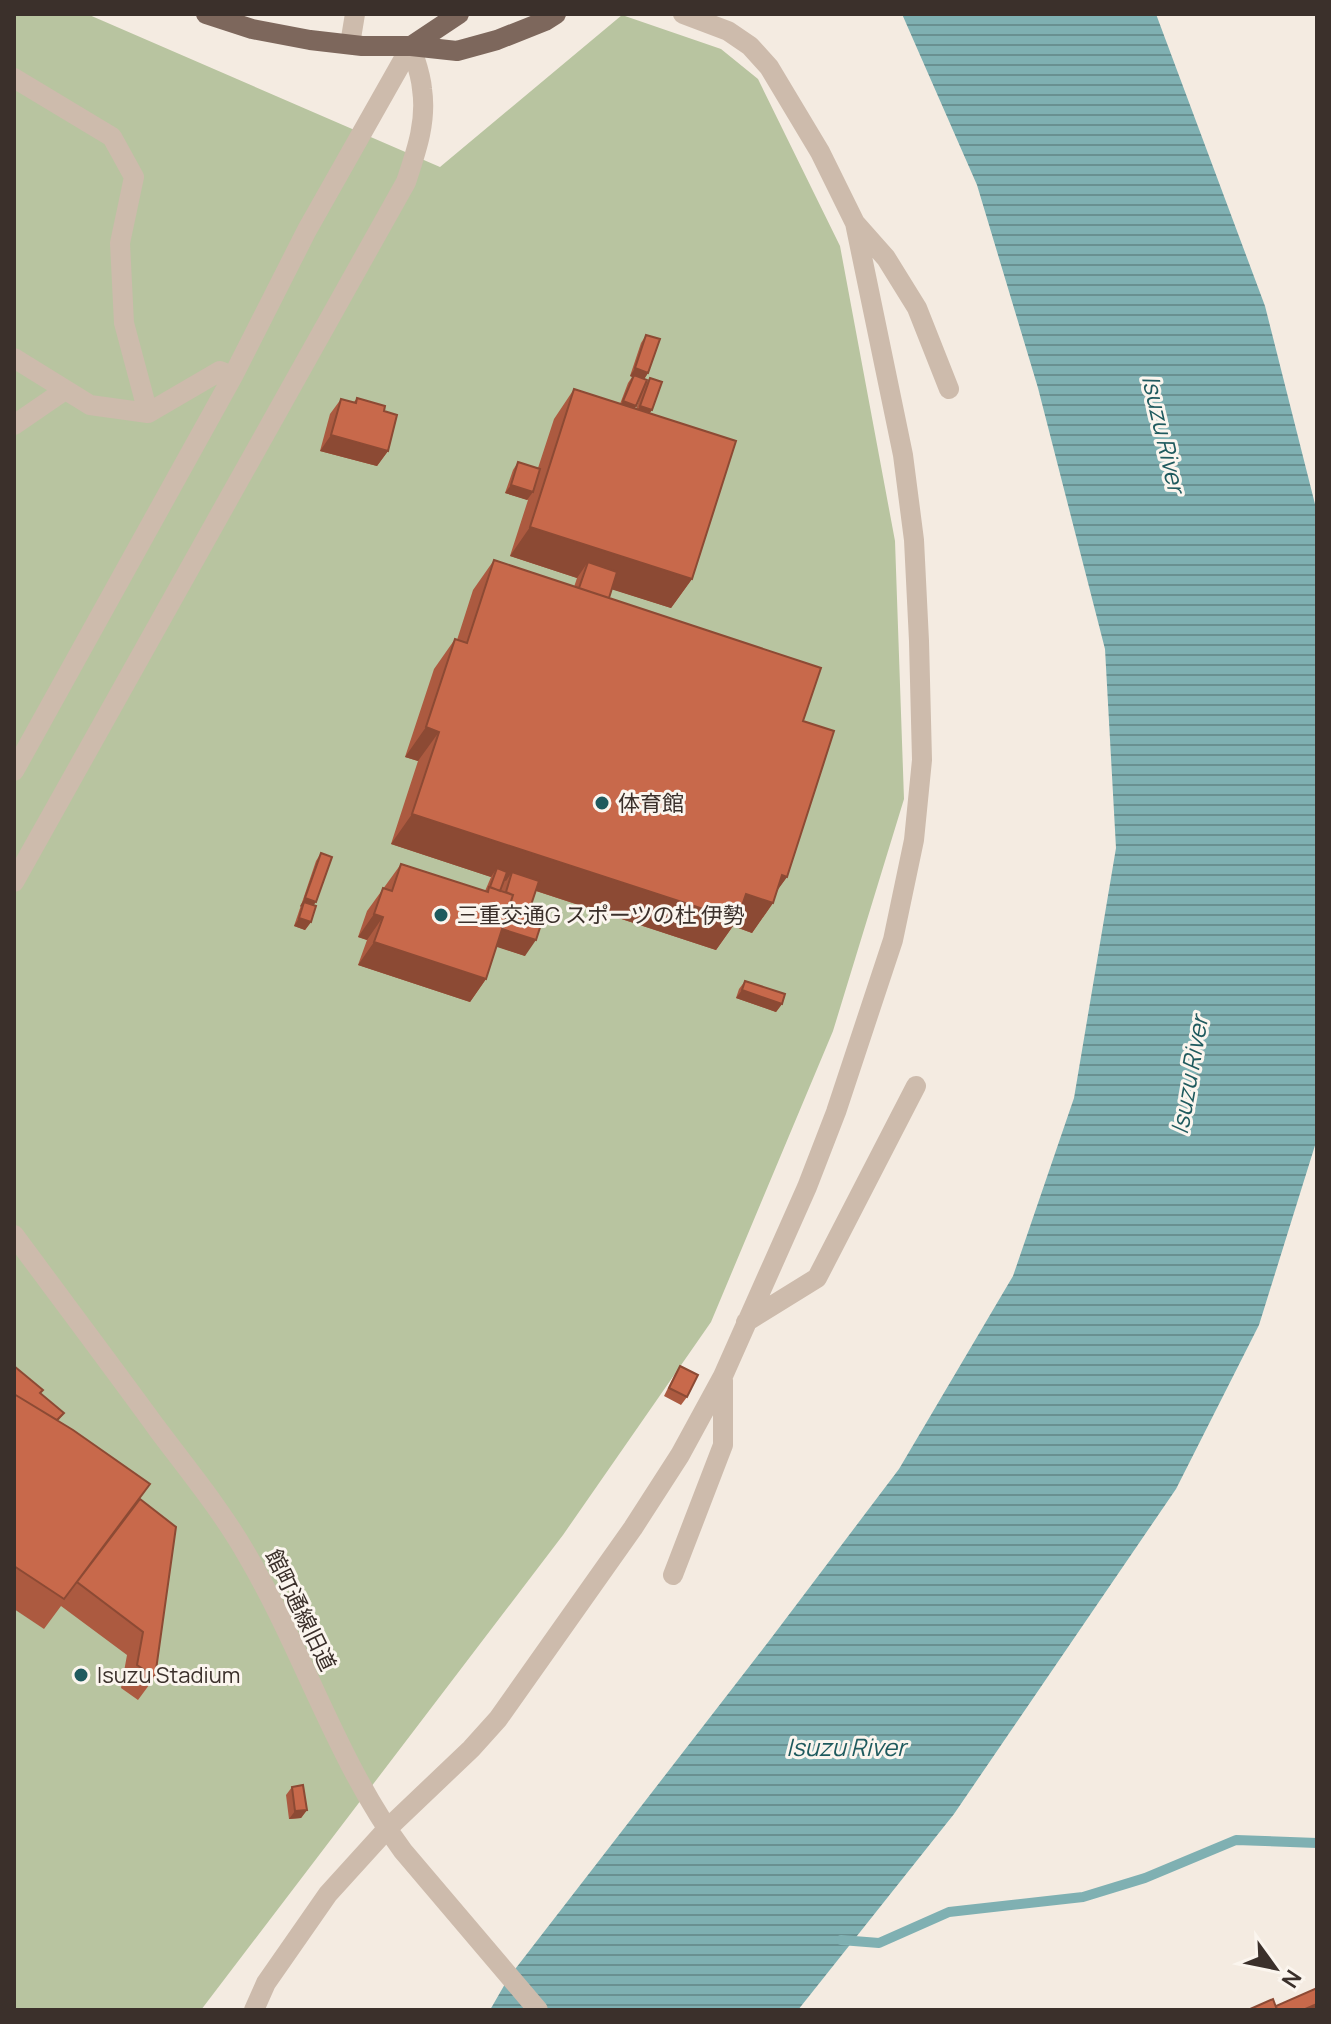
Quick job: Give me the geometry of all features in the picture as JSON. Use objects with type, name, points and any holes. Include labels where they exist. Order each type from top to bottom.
[{"type":"main road","points":[[206,14],[252,29],[310,40],[457,51],[497,40],[556,14]]},
{"type":"main road","points":[[411,46],[459,14]]},
{"type":"street","points":[[350,44],[355,14]]},
{"type":"street","points":[[254,2010],[266,1983],[328,1894],[387,1829],[498,1719],[633,1528],[680,1455],[723,1376],[807,1187],[836,1112],[893,940],[914,840],[922,760],[914,540],[903,455],[855,223],[820,152],[769,67],[750,46],[728,31],[683,14]]},
{"type":"street","points":[[14,771],[233,376],[307,230],[411,46]]},
{"type":"street","points":[[14,882],[406,182],[424,114],[422,87],[411,46]]},
{"type":"street","points":[[14,78],[112,137],[134,177],[120,243],[124,323],[148,413]]},
{"type":"street","points":[[855,223],[886,258],[917,308],[949,389]]},
{"type":"street","points":[[14,358],[90,405],[148,413],[220,371],[233,376]]},
{"type":"street","points":[[22,419],[65,390]]},
{"type":"street","points":[[746,1322],[817,1278],[916,1086]]},
{"type":"street","name":"館町通線旧道","points":[[14,1235],[243,1548],[269,1592],[351,1770],[387,1829],[538,2010]]},
{"type":"street","points":[[673,1575],[723,1445],[723,1376]]},
{"type":"green space","name":"三重交通G スポーツの杜 伊勢","points":[[14,14],[87,14],[440,167],[622,15],[721,49],[758,79],[840,246],[895,541],[904,799],[833,1031],[711,1322],[563,1535],[201,2010],[14,2010]]},
{"type":"water","name":"Isuzu River","points":[[902,14],[1156,14],[1265,306],[1317,512],[1317,1139],[1259,1325],[1176,1489],[954,1814],[798,2010],[490,2010],[509,1977],[899,1469],[1013,1276],[1074,1098],[1116,848],[1105,649],[1038,388],[977,185]]},
{"type":"building","points":[[646,335],[660,339],[648,373],[635,368]]},
{"type":"building","points":[[634,375],[647,380],[636,406],[623,401]]},
{"type":"building","points":[[650,378],[662,382],[652,410],[640,406]]},
{"type":"building","points":[[574,389],[736,441],[692,579],[530,527]]},
{"type":"building","points":[[357,398],[385,406],[384,411],[397,415],[388,451],[331,435],[341,399],[356,403]]},
{"type":"building","points":[[518,462],[540,469],[533,492],[511,485]]},
{"type":"building","name":"体育館","points":[[494,560],[821,668],[803,721],[834,731],[787,877],[782,875],[773,903],[746,894],[737,920],[412,814],[439,732],[426,727],[455,639],[467,643]]},
{"type":"building","points":[[588,562],[617,572],[609,598],[579,588]]},
{"type":"building","points":[[321,853],[332,857],[316,902],[305,898]]},
{"type":"building","points":[[401,864],[488,892],[489,887],[513,895],[486,979],[374,942],[383,917],[374,914],[383,888],[392,891]]},
{"type":"building","points":[[497,868],[507,872],[500,891],[490,887]]},
{"type":"building","points":[[512,872],[539,881],[531,905],[546,909],[536,940],[502,929],[513,895],[506,892]]},
{"type":"building","points":[[304,902],[316,906],[311,922],[299,918]]},
{"type":"building","points":[[745,981],[785,994],[782,1004],[742,990]]},
{"type":"building","points":[[14,1366],[64,1413],[57,1420],[14,1394]]},
{"type":"building","points":[[680,1366],[698,1375],[687,1397],[669,1388]]},
{"type":"building","points":[[14,1394],[73,1430],[150,1484],[64,1599],[14,1566]]},
{"type":"building","points":[[140,1499],[176,1527],[155,1677],[137,1665],[143,1632],[77,1582]]},
{"type":"building","points":[[303,1785],[307,1810],[295,1811],[292,1787]]},
{"type":"building","points":[[1317,1988],[1317,2004],[1303,2010],[1277,2010],[1276,2006]]},
{"type":"building","points":[[1273,1999],[1277,2010],[1248,2010]]},
{"type":"waterway","points":[[841,1940],[879,1943],[949,1912],[1083,1897],[1145,1878],[1236,1840],[1317,1843]]},
{"type":"place","name":"体育館","points":[[602,803]]},
{"type":"place","name":"三重交通G スポーツの杜 伊勢","points":[[441,915]]},
{"type":"place","name":"Isuzu Stadium","points":[[81,1675]]}]
